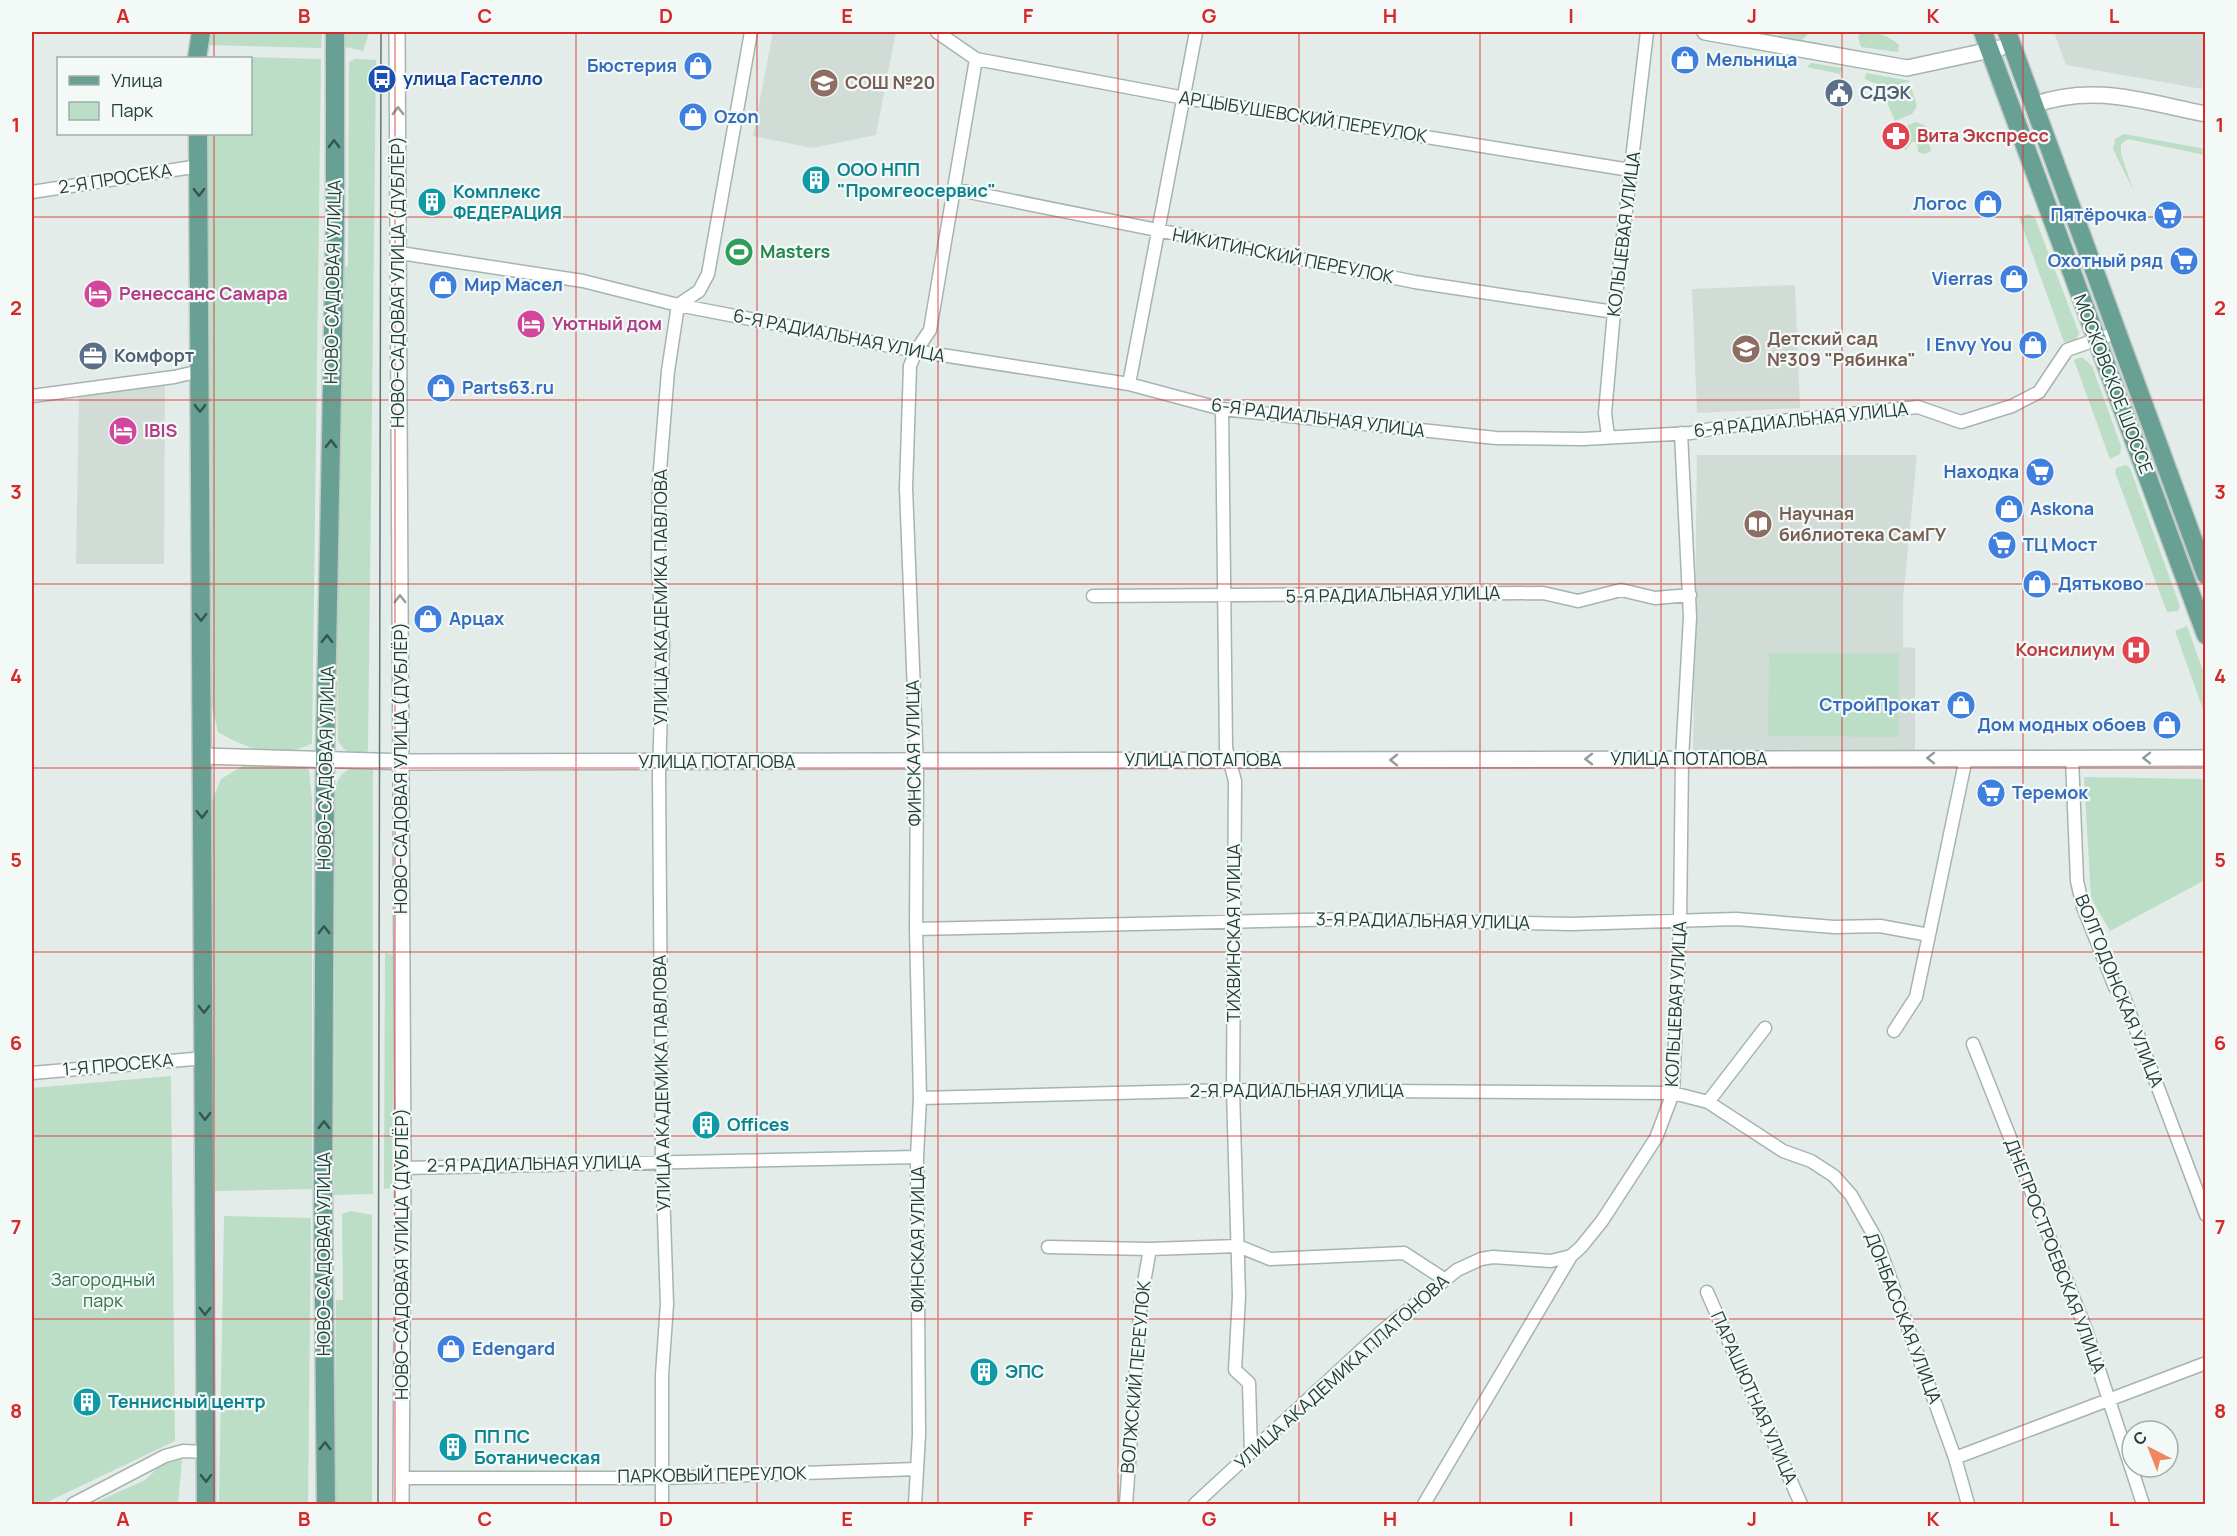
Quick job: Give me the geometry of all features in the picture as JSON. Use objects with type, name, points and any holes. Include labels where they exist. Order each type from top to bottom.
[{"type":"main road","points":[[197,57],[201,32]]},
{"type":"main road","name":"НОВО-САДОВАЯ УЛИЦА","points":[[326,1504],[325,760],[335,238],[335,32]]},
{"type":"main road","name":"МОСКОВСКОЕ ШОССЕ","points":[[1983,32],[1998,40],[2033,105],[2205,575]]},
{"type":"main road","name":"МОСКОВСКОЕ ШОССЕ","points":[[1998,40],[2205,635]]},
{"type":"main road","points":[[198,135],[206,1504]]},
{"type":"main road","name":"МОСКОВСКОЕ ШОССЕ","points":[[2101,338],[2205,604]]},
{"type":"street","name":"НОВО-САДОВАЯ УЛИЦА (ДУБЛЁР)","points":[[398,32],[403,1168],[401,1504]]},
{"type":"street","points":[[678,306],[699,291],[708,274],[751,32]]},
{"type":"street","points":[[937,32],[976,59]]},
{"type":"street","points":[[1129,384],[1196,32]]},
{"type":"street","name":"КОЛЬЦЕВАЯ УЛИЦА","points":[[1608,436],[1605,413],[1614,312],[1647,32]]},
{"type":"street","points":[[1706,32],[1907,68],[1998,40]]},
{"type":"street","name":"АРЦЫБУШЕВСКИЙ ПЕРЕУЛОК","points":[[976,59],[1185,98],[1630,170]]},
{"type":"street","name":"ФИНСКАЯ УЛИЦА","points":[[915,1504],[918,1435],[917,1157],[920,1098],[916,929],[916,761],[906,489],[910,366],[916,351],[930,330],[976,59]]},
{"type":"street","points":[[2033,105],[2059,96],[2103,94],[2205,114]]},
{"type":"street","name":"2-Я ПРОСЕКА","points":[[32,192],[199,166]]},
{"type":"street","name":"НИКИТИНСКИЙ ПЕРЕУЛОК","points":[[954,189],[1415,282],[1614,312]]},
{"type":"street","name":"6-Я РАДИАЛЬНАЯ УЛИЦА","points":[[400,253],[583,281],[678,306],[916,351],[1129,384],[1222,409],[1496,438],[1583,439],[1681,433],[1918,407],[1961,422],[2012,406],[2039,392],[2067,350],[2101,338]]},
{"type":"street","name":"УЛИЦА АКАДЕМИКА ПАВЛОВА","points":[[662,1504],[662,1375],[667,1304],[662,1161],[660,762],[663,644],[658,568],[659,482],[668,371],[678,306]]},
{"type":"street","points":[[32,396],[200,371]]},
{"type":"street","name":"ТИХВИНСКАЯ УЛИЦА","points":[[1222,409],[1226,748],[1235,781],[1233,1090],[1239,1296],[1235,1370],[1249,1383],[1251,1452]]},
{"type":"street","name":"КОЛЬЦЕВАЯ УЛИЦА","points":[[1424,1504],[1571,1256],[1602,1221],[1656,1138],[1673,1093],[1680,922],[1682,759],[1690,595],[1681,433]]},
{"type":"street","name":"5-Я РАДИАЛЬНАЯ УЛИЦА","points":[[1093,597],[1543,593],[1578,601],[1621,590],[1656,598],[1690,595]]},
{"type":"street","name":"УЛИЦА ПОТАПОВА","points":[[201,756],[401,762],[2205,758]]},
{"type":"street","points":[[1894,1031],[1916,997],[1966,758]]},
{"type":"street","name":"ВОЛГОДОНСКАЯ УЛИЦА","points":[[2072,758],[2077,881],[2083,908],[2115,987],[2123,995],[2205,1215]]},
{"type":"street","name":"3-Я РАДИАЛЬНАЯ УЛИЦА","points":[[916,929],[1349,919],[1571,924],[1736,919],[1834,927],[1880,927],[1929,935]]},
{"type":"street","points":[[1708,1102],[1765,1028]]},
{"type":"street","name":"ДНЕПРОСТРОЕВСКАЯ УЛИЦА","points":[[1973,1044],[2086,1330],[2107,1400],[2143,1504]]},
{"type":"street","name":"1-Я ПРОСЕКА","points":[[32,1073],[205,1058]]},
{"type":"street","name":"2-Я РАДИАЛЬНАЯ УЛИЦА","points":[[920,1098],[1233,1090],[1673,1093]]},
{"type":"street","name":"ДОНБАССКАЯ УЛИЦА","points":[[1673,1093],[1708,1102],[1783,1151],[1811,1161],[1834,1176],[1851,1195],[1876,1239],[1955,1458],[1968,1504]]},
{"type":"street","name":"2-Я РАДИАЛЬНАЯ УЛИЦА","points":[[403,1168],[917,1157]]},
{"type":"street","points":[[1048,1247],[1150,1249],[1238,1246],[1270,1259],[1404,1253],[1444,1279]]},
{"type":"street","name":"ВОЛЖСКИЙ ПЕРЕУЛОК","points":[[1126,1504],[1140,1299],[1150,1249]]},
{"type":"street","name":"УЛИЦА АКАДЕМИКА ПЛАТОНОВА","points":[[1195,1504],[1381,1332],[1444,1279],[1481,1259],[1493,1257],[1551,1261],[1571,1256]]},
{"type":"street","name":"ПАРАШЮТНАЯ УЛИЦА","points":[[1707,1292],[1801,1504]]},
{"type":"street","points":[[1955,1458],[2205,1363]]},
{"type":"street","points":[[73,1504],[165,1456],[183,1450],[206,1452]]},
{"type":"street","name":"ПАРКОВЫЙ ПЕРЕУЛОК","points":[[401,1478],[662,1478],[915,1469]]},
{"type":"shaded area","name":"СОШ №20","points":[[773,32],[896,32],[876,135],[812,148],[753,136]]},
{"type":"shaded area","points":[[2054,32],[2205,32],[2202,89],[2066,65]]},
{"type":"shaded area","name":"Детский сад №309 \"Рябинка\"","points":[[1795,285],[1800,408],[1697,413],[1692,289]]},
{"type":"shaded area","points":[[165,382],[164,564],[76,564],[79,396]]},
{"type":"shaded area","points":[[1697,455],[1917,455],[1903,599],[1903,647],[1915,648],[1915,754],[1693,755]]},
{"type":"green space","points":[[212,32],[322,32],[321,48],[208,45]]},
{"type":"green space","points":[[345,32],[369,32],[363,51],[345,47]]},
{"type":"green space","points":[[1778,32],[1810,32],[1802,40],[1779,35]]},
{"type":"green space","points":[[1862,32],[1886,36],[1899,45],[1898,52],[1861,47],[1858,37]]},
{"type":"green space","points":[[252,57],[321,59],[312,743],[288,751],[276,752],[252,748],[218,732],[212,707],[208,135],[252,135]]},
{"type":"green space","points":[[355,59],[376,60],[368,751],[360,754],[347,751],[338,741],[336,532],[342,267],[348,266],[349,62]]},
{"type":"green space","points":[[1811,63],[1842,68],[1840,74],[1807,67]]},
{"type":"green space","points":[[1866,73],[1911,81],[1886,88],[1865,79]]},
{"type":"green space","points":[[1911,87],[1917,106],[1912,114],[1895,121],[1884,95]]},
{"type":"green space","points":[[1916,122],[1926,126],[1931,151],[1925,154],[1918,152],[1917,142],[1912,142],[1906,150],[1901,146],[1896,130]]},
{"type":"green space","points":[[2124,134],[2205,149],[2205,155],[2128,139],[2121,144],[2121,154],[2133,190],[2113,149],[2115,139]]},
{"type":"green space","points":[[2029,214],[2035,218],[2079,333],[2075,343],[2064,342],[2019,217]]},
{"type":"green space","points":[[2082,357],[2092,366],[2121,446],[2120,454],[2110,459],[2074,360]]},
{"type":"green space","points":[[2126,465],[2130,468],[2180,606],[2178,611],[2167,612],[2115,472],[2116,468]]},
{"type":"green space","points":[[2187,626],[2205,676],[2205,715],[2175,631]]},
{"type":"green space","points":[[1769,653],[1899,654],[1898,737],[1768,736]]},
{"type":"green space","points":[[295,760],[309,770],[312,800],[312,1189],[215,1191],[212,801],[221,779],[246,764]]},
{"type":"green space","points":[[354,767],[373,767],[373,1194],[334,1195],[335,793],[340,777]]},
{"type":"green space","points":[[2084,777],[2201,779],[2205,781],[2205,880],[2110,931],[2091,898]]},
{"type":"green space","points":[[385,953],[394,955],[392,1188],[384,1189]]},
{"type":"green space","name":"Загородный парк","points":[[171,1076],[175,1441],[43,1504],[32,1504],[32,1088]]},
{"type":"green space","points":[[351,1211],[372,1215],[372,1504],[334,1504],[336,1300],[343,1300],[342,1214]]},
{"type":"green space","points":[[224,1216],[311,1218],[308,1504],[219,1504]]},
{"type":"green space","points":[[182,1459],[178,1504],[92,1504],[145,1480],[161,1465]]},
{"type":"tram line","points":[[378,1504],[381,32]]},
{"type":"place","name":"Мельница","points":[[1685,60]]},
{"type":"place","name":"Бюстерия","points":[[698,66]]},
{"type":"place","name":"улица Гастелло","points":[[382,79]]},
{"type":"place","name":"СОШ №20","points":[[824,83]]},
{"type":"place","name":"СДЭК","points":[[1839,93]]},
{"type":"place","name":"Ozon","points":[[693,117]]},
{"type":"place","name":"Вита Экспресс","points":[[1896,136]]},
{"type":"place","name":"ООО НПП \"Промгеосервис\"","points":[[816,180]]},
{"type":"place","name":"Комплекс ФЕДЕРАЦИЯ","points":[[432,202]]},
{"type":"place","name":"Логос","points":[[1988,204]]},
{"type":"place","name":"Пятёрочка","points":[[2168,215]]},
{"type":"place","name":"Masters","points":[[739,252]]},
{"type":"place","name":"Охотный ряд","points":[[2184,261]]},
{"type":"place","name":"Vierras","points":[[2014,279]]},
{"type":"place","name":"Мир Масел","points":[[443,285]]},
{"type":"place","name":"Ренессанс Самара","points":[[98,294]]},
{"type":"place","name":"Уютный дом","points":[[531,324]]},
{"type":"place","name":"I Envy You","points":[[2033,345]]},
{"type":"place","name":"Детский сад №309 \"Рябинка\"","points":[[1746,349]]},
{"type":"place","name":"Комфорт","points":[[93,356]]},
{"type":"place","name":"Parts63.ru","points":[[441,388]]},
{"type":"place","name":"IBIS","points":[[123,431]]},
{"type":"place","name":"Находка","points":[[2040,472]]},
{"type":"place","name":"Askona","points":[[2009,509]]},
{"type":"place","name":"Научная библиотека СамГУ","points":[[1758,524]]},
{"type":"place","name":"ТЦ Мост","points":[[2002,545]]},
{"type":"place","name":"Дятьково","points":[[2037,584]]},
{"type":"place","name":"Арцах","points":[[428,619]]},
{"type":"place","name":"Консилиум","points":[[2136,650]]},
{"type":"place","name":"СтройПрокат","points":[[1961,705]]},
{"type":"place","name":"Дом модных обоев","points":[[2167,725]]},
{"type":"place","name":"Теремок","points":[[1991,793]]},
{"type":"place","name":"Offices","points":[[706,1125]]},
{"type":"place","name":"Edengard","points":[[451,1349]]},
{"type":"place","name":"ЭПС","points":[[984,1372]]},
{"type":"place","name":"Теннисный центр","points":[[87,1402]]},
{"type":"place","name":"ПП ПС Ботаническая","points":[[453,1447]]}]
